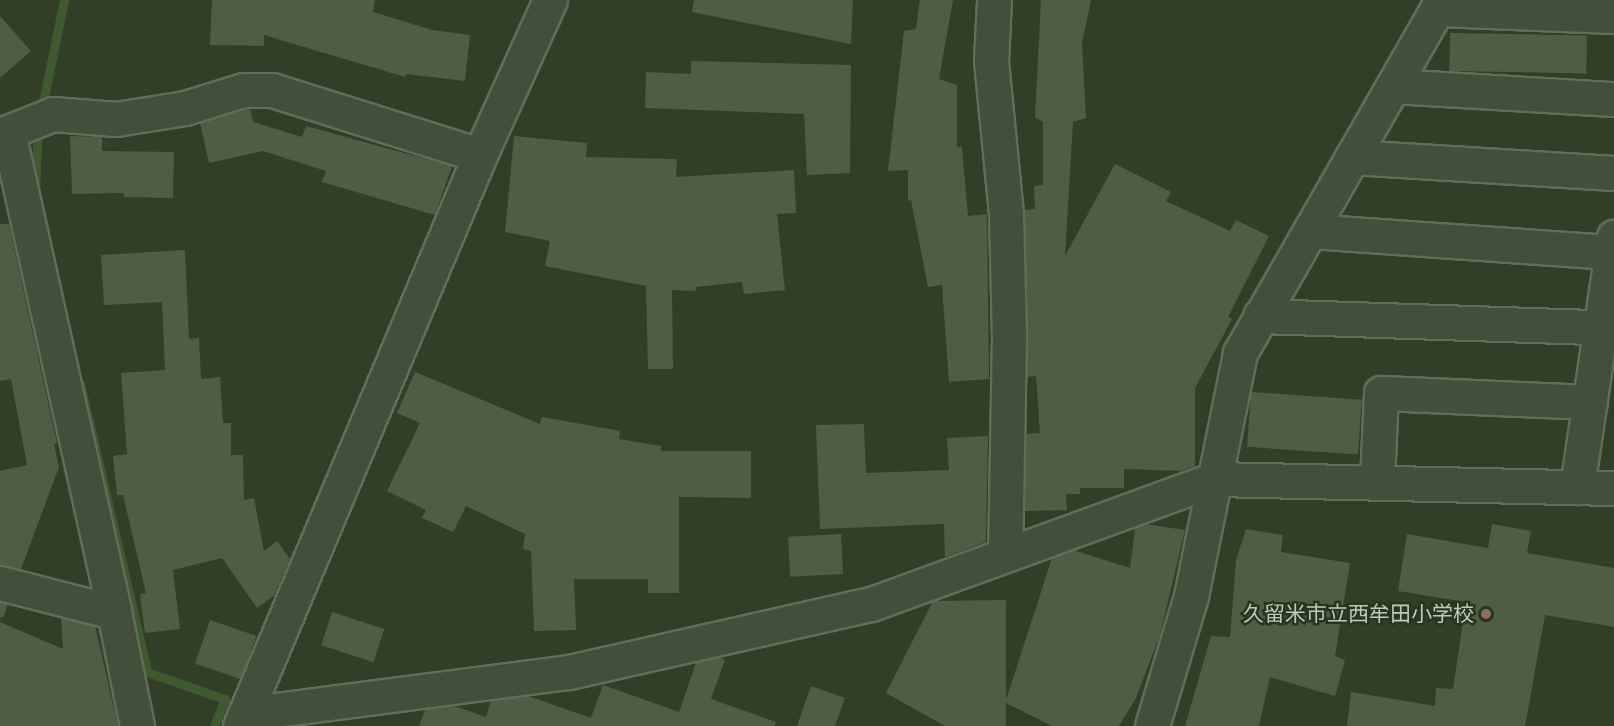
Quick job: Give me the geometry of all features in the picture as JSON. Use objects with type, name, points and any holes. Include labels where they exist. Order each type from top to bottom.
[{"type":"street","points":[[242,720],[480,155],[550,0]]},
{"type":"street","points":[[993,0],[991,61],[1006,215],[1009,334],[1005,555]]},
{"type":"street","points":[[1152,726],[1191,596],[1240,353],[1439,4],[1614,16]]},
{"type":"street","points":[[1393,86],[1614,99]]},
{"type":"street","points":[[137,726],[114,612],[4,134],[53,114],[116,119],[185,108],[243,90],[272,90],[480,155]]},
{"type":"street","points":[[1352,157],[1614,173]]},
{"type":"street","points":[[1310,231],[1613,247],[1607,327],[1597,408],[1577,487]]},
{"type":"street","points":[[1260,316],[1607,327]]},
{"type":"street","points":[[1377,482],[1381,393],[1597,408]]},
{"type":"street","points":[[242,720],[569,672],[871,604],[1215,479],[1614,488]]},
{"type":"street","points":[[0,583],[114,612]]},
{"type":"building","points":[[212,0],[375,0],[373,12],[432,30],[470,35],[465,81],[406,74],[405,77],[264,35],[264,46],[210,45]]},
{"type":"building","points":[[694,0],[853,0],[851,44],[692,12]]},
{"type":"building","points":[[920,0],[953,0],[939,79],[957,85],[957,147],[962,147],[968,216],[987,214],[989,379],[949,382],[942,285],[928,287],[911,200],[908,201],[908,170],[888,171],[904,31],[916,29]]},
{"type":"building","points":[[1041,0],[1091,0],[1082,43],[1086,118],[1073,122],[1065,256],[1115,164],[1171,192],[1166,201],[1230,231],[1236,220],[1269,236],[1228,317],[1232,319],[1195,388],[1195,466],[1182,471],[1124,469],[1124,488],[1080,488],[1080,494],[1066,494],[1067,510],[1025,511],[1026,434],[1040,433],[1036,376],[1027,377],[1024,210],[1035,209],[1034,186],[1043,185],[1043,122],[1035,117]]},
{"type":"building","points":[[0,16],[31,51],[0,78]]},
{"type":"building","points":[[1450,33],[1587,35],[1586,73],[1449,71]]},
{"type":"building","points":[[691,61],[851,65],[850,173],[807,175],[804,114],[645,108],[646,72],[691,74]]},
{"type":"building","points":[[250,109],[253,122],[302,137],[306,126],[452,166],[435,215],[322,182],[326,171],[263,151],[209,163],[200,123]]},
{"type":"building","points":[[70,136],[102,137],[102,151],[174,152],[173,198],[124,197],[124,193],[72,194]]},
{"type":"building","points":[[514,136],[587,143],[586,157],[677,159],[676,177],[794,170],[796,213],[777,214],[785,290],[744,294],[742,282],[696,287],[696,291],[672,290],[673,369],[648,369],[646,286],[545,266],[550,241],[505,232]]},
{"type":"building","points":[[0,224],[9,224],[57,443],[54,444],[59,467],[21,569],[0,565],[0,471],[27,465],[11,379],[0,381]]},
{"type":"building","points":[[185,250],[189,339],[199,338],[201,379],[220,377],[223,423],[231,423],[231,455],[243,455],[244,500],[254,498],[264,551],[277,541],[290,559],[274,596],[257,608],[222,558],[173,570],[180,629],[145,633],[140,594],[146,593],[123,495],[117,495],[113,456],[127,454],[121,373],[165,370],[162,302],[104,305],[101,255]]},
{"type":"building","points":[[415,372],[540,424],[542,417],[620,431],[619,439],[661,446],[661,451],[751,451],[751,498],[679,497],[679,593],[648,593],[648,579],[574,579],[576,630],[534,631],[531,551],[523,549],[525,534],[466,506],[453,532],[422,518],[426,510],[387,491],[420,423],[397,413]]},
{"type":"building","points":[[1251,392],[1362,400],[1358,455],[1247,447]]},
{"type":"building","points":[[864,424],[866,473],[949,470],[947,438],[988,436],[986,542],[945,557],[944,524],[820,529],[816,425]]},
{"type":"building","points":[[1145,524],[1185,530],[1160,635],[1136,698],[1119,726],[1052,726],[1006,703],[1006,726],[945,726],[886,693],[933,601],[1006,600],[1006,700],[1052,558],[1073,550],[1130,568],[1135,528]]},
{"type":"building","points":[[1492,524],[1531,531],[1527,553],[1614,568],[1614,627],[1545,615],[1525,726],[1347,726],[1351,692],[1435,706],[1436,688],[1453,689],[1466,602],[1398,591],[1407,534],[1488,548]]},
{"type":"building","points":[[1246,529],[1283,535],[1281,552],[1350,563],[1335,656],[1345,660],[1335,696],[1270,677],[1259,726],[1185,726],[1211,636],[1230,637],[1236,560]]},
{"type":"building","points":[[841,534],[843,574],[790,577],[788,537]]},
{"type":"building","points":[[0,602],[8,604],[3,618],[0,617]]},
{"type":"building","points":[[332,612],[384,629],[373,662],[321,645]]},
{"type":"building","points":[[61,618],[95,626],[118,726],[0,726],[0,622],[63,649]]},
{"type":"building","points":[[210,620],[256,636],[241,679],[195,663]]},
{"type":"building","points":[[719,657],[725,660],[711,699],[776,722],[775,726],[419,726],[425,710],[454,706],[486,717],[491,701],[528,696],[591,718],[603,685],[679,712],[696,663]]},
{"type":"building","points":[[811,686],[845,698],[835,726],[797,726]]},
{"type":"waterway","points":[[41,112],[64,0]]},
{"type":"waterway","points":[[35,189],[38,128]]},
{"type":"waterway","points":[[80,383],[147,672],[225,699],[214,726]]},
{"type":"place","name":"久留米市立西牟田小学校","points":[[1486,614]]}]
